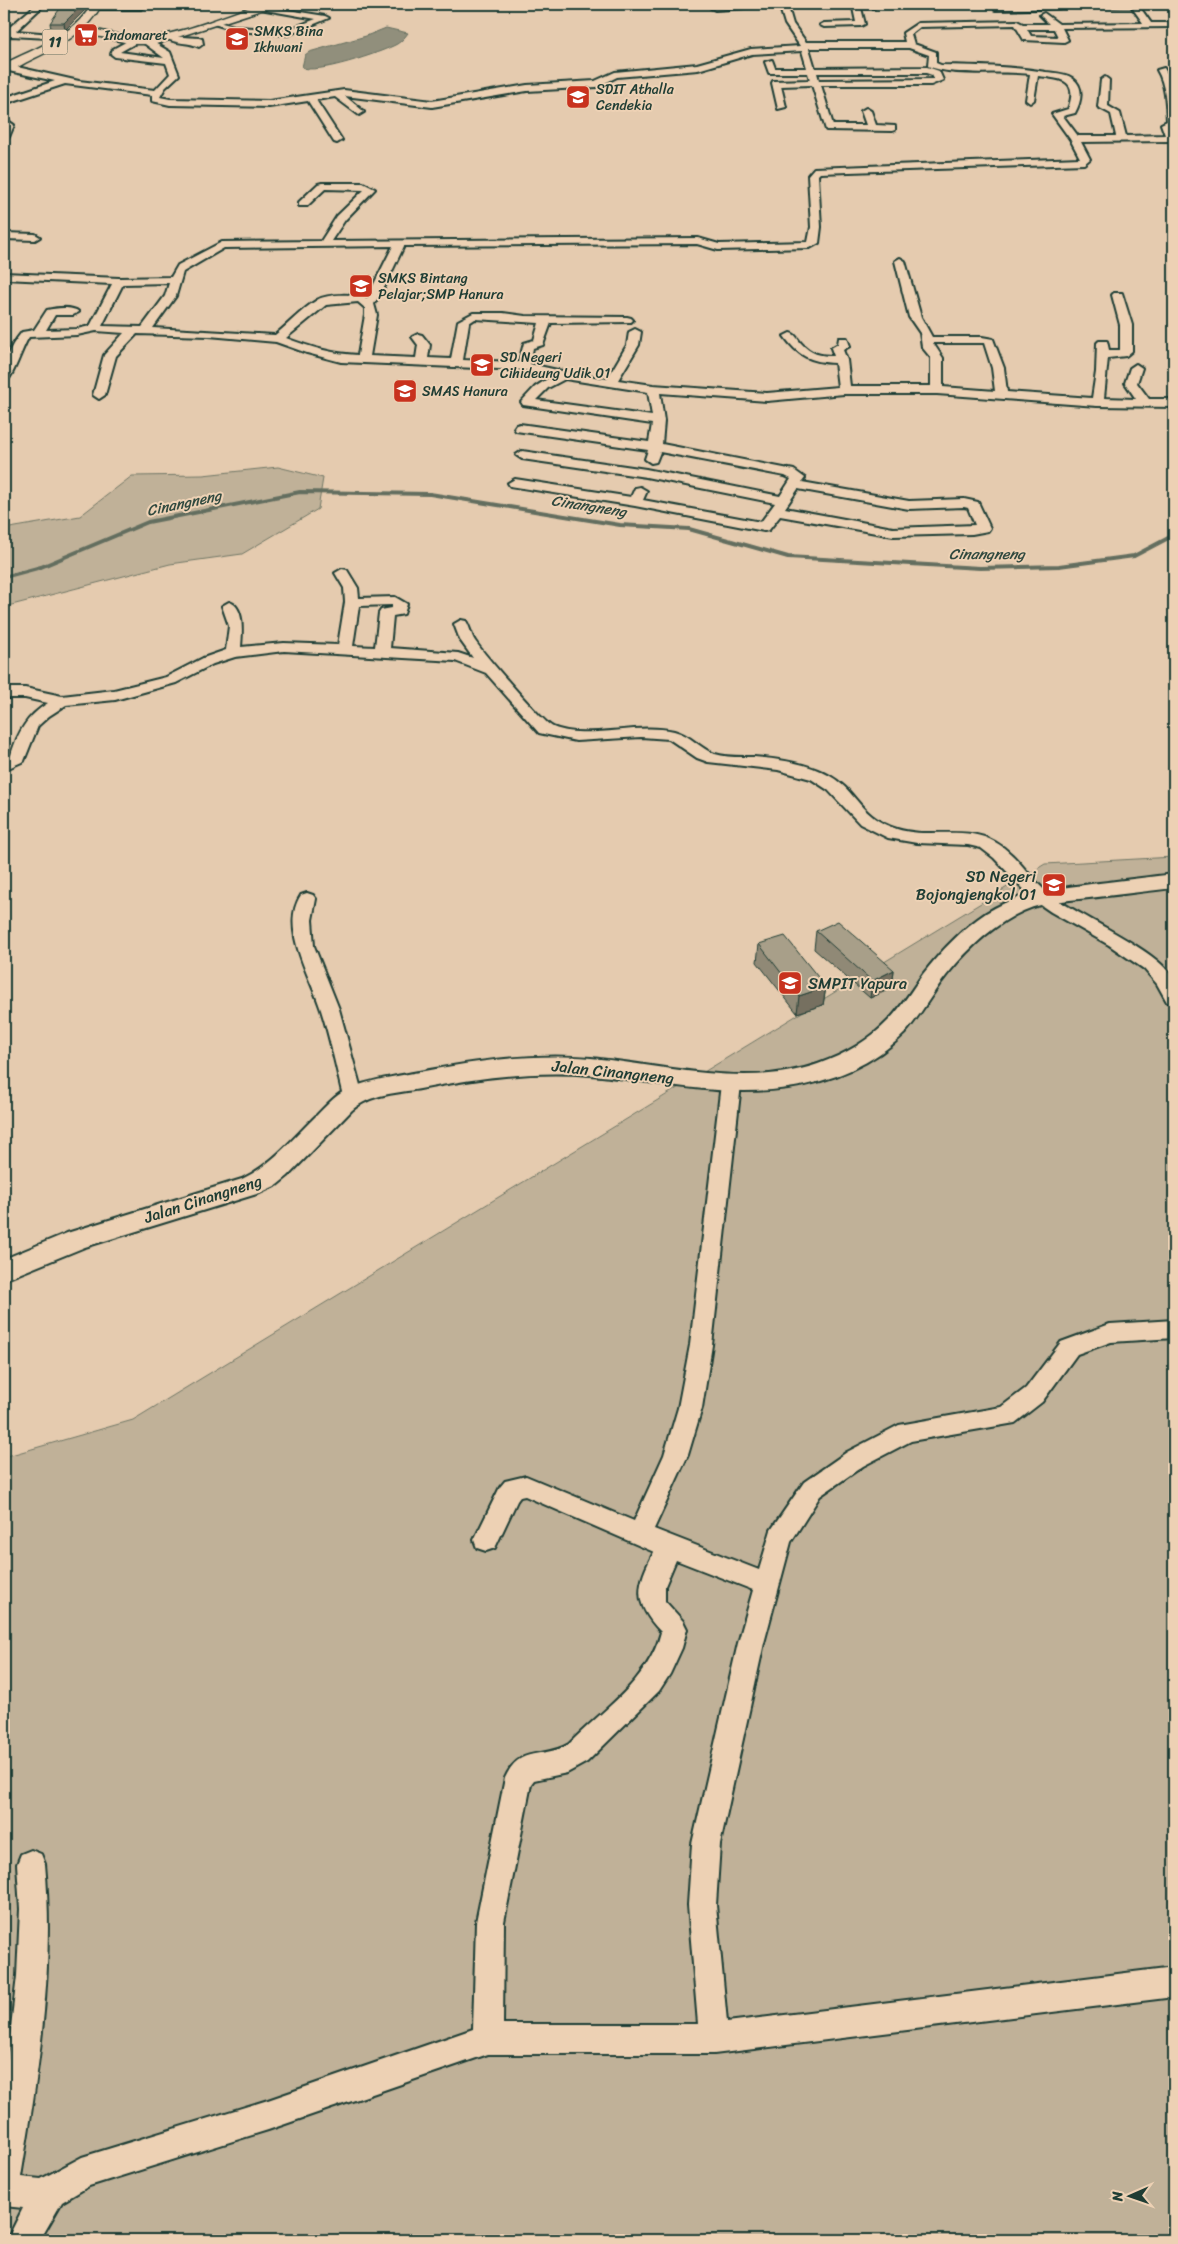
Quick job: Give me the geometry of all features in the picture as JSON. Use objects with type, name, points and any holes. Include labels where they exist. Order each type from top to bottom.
[{"type":"main road","name":"11","points":[[5,68],[69,34],[83,24],[96,5]]},
{"type":"main road","points":[[69,34],[101,34],[133,41],[148,42],[170,38],[265,5]]},
{"type":"street","points":[[7,33],[33,13],[41,4]]},
{"type":"street","points":[[715,8],[772,4]]},
{"type":"street","points":[[872,4],[871,6],[783,4],[790,24],[804,47],[829,128],[892,128]]},
{"type":"street","points":[[988,12],[998,8],[1030,4],[1174,4]]},
{"type":"street","points":[[998,8],[1019,25],[1027,38],[1064,40],[1057,26],[1030,4]]},
{"type":"street","points":[[1134,4],[1144,14],[1149,25]]},
{"type":"street","points":[[96,5],[141,7]]},
{"type":"street","points":[[265,5],[325,18]]},
{"type":"street","points":[[824,6],[821,25],[861,24],[856,6]]},
{"type":"street","points":[[214,22],[238,29],[288,33],[334,13]]},
{"type":"street","points":[[1130,15],[1144,14]]},
{"type":"street","points":[[1044,15],[1062,15]]},
{"type":"street","points":[[790,24],[802,24]]},
{"type":"street","points":[[898,33],[907,33],[918,25],[928,24],[1174,25]]},
{"type":"street","points":[[7,33],[69,34]]},
{"type":"street","points":[[907,33],[910,45]]},
{"type":"street","points":[[170,38],[190,39],[199,41],[200,44]]},
{"type":"street","points":[[133,41],[116,51],[115,54],[169,61]]},
{"type":"street","points":[[148,42],[164,50],[175,75],[156,93],[155,99],[170,102],[269,104],[337,94],[416,104],[437,104],[527,88],[597,84],[615,75],[698,67],[751,52],[804,47],[846,58],[882,57],[936,73],[939,80],[931,82],[776,83],[781,107]]},
{"type":"street","points":[[99,395],[110,355],[138,331],[170,296],[182,267],[222,245],[693,241],[724,247],[810,245],[814,242],[816,227],[813,175],[817,170],[1084,161],[1085,159],[1075,139],[1057,114],[1073,110],[1077,97],[1075,86],[1064,78],[1012,69],[940,68],[931,64],[933,54],[910,45],[882,57],[846,58],[811,70],[772,70],[769,62]]},
{"type":"street","points":[[5,68],[64,81],[156,93]]},
{"type":"street","points":[[1075,139],[1172,138],[1166,124],[1173,123],[1172,93],[1161,70]]},
{"type":"street","points":[[1030,100],[1034,74]]},
{"type":"street","points":[[1105,80],[1103,107],[1115,113],[1122,139]]},
{"type":"street","points":[[4,101],[64,81]]},
{"type":"street","points":[[337,94],[359,112]]},
{"type":"street","points":[[310,97],[337,140]]},
{"type":"street","points":[[866,112],[872,128]]},
{"type":"street","points":[[4,120],[9,125],[4,137]]},
{"type":"street","points":[[303,204],[322,186],[363,186],[370,189],[342,218],[324,244]]},
{"type":"street","points":[[4,236],[34,237]]},
{"type":"street","points":[[363,360],[371,320],[368,305],[380,286],[400,243]]},
{"type":"street","points":[[900,261],[916,317],[926,333],[928,347],[937,358],[937,390]]},
{"type":"street","points":[[39,278],[49,266]]},
{"type":"street","points":[[6,278],[119,281],[175,280]]},
{"type":"street","points":[[96,328],[119,281]]},
{"type":"street","points":[[1098,402],[1102,372],[1102,348],[1122,354],[1126,351],[1126,325],[1118,295]]},
{"type":"street","points":[[278,339],[322,302],[358,299],[368,305]]},
{"type":"street","points":[[4,379],[18,344],[32,334],[51,312],[73,312]]},
{"type":"street","points":[[456,363],[465,319],[473,316],[627,320]]},
{"type":"street","points":[[524,366],[528,345],[539,343],[546,319]]},
{"type":"street","points":[[11,333],[77,332],[96,328],[209,333],[278,339],[329,356],[403,366],[421,362],[524,366],[611,383],[767,398],[844,390],[937,390],[1098,402],[1174,403]]},
{"type":"street","points":[[611,383],[633,345],[636,332]]},
{"type":"street","points":[[790,336],[800,351],[806,355],[841,360]]},
{"type":"street","points":[[418,338],[424,345],[421,362]]},
{"type":"street","points":[[843,340],[844,346],[837,348],[841,360],[844,390]]},
{"type":"street","points":[[928,340],[985,340],[1000,373],[1001,395]]},
{"type":"street","points":[[1136,368],[1131,383],[1146,404]]},
{"type":"street","points":[[564,375],[547,382],[536,391],[528,402],[658,421]]},
{"type":"street","points":[[634,502],[655,447],[658,406],[652,388]]},
{"type":"street","points":[[515,483],[634,502],[764,527],[798,478],[789,472],[655,447],[520,428]]},
{"type":"street","points":[[522,455],[646,473],[892,532],[972,530],[983,528],[973,504],[908,505],[794,484]]},
{"type":"street","points":[[342,573],[351,588],[352,602],[345,651]]},
{"type":"street","points":[[352,602],[395,601],[400,604],[398,611],[386,613],[382,652]]},
{"type":"street","points":[[229,606],[236,626],[232,653]]},
{"type":"street","points":[[461,624],[467,640],[491,670],[546,730],[563,736],[660,733],[684,740],[706,757],[715,760],[764,763],[805,771],[832,784],[860,816],[895,835],[920,839],[970,840],[989,845],[1042,897],[1133,952],[1152,966],[1166,980],[1174,998]]},
{"type":"street","points":[[4,693],[25,693],[62,701],[115,695],[171,680],[208,661],[232,653],[284,647],[432,654],[458,657],[491,670]]},
{"type":"street","points":[[4,765],[18,758],[26,731],[32,722],[42,713],[62,701]]},
{"type":"street","name":"Jalan Cinangneng","points":[[4,1270],[76,1240],[228,1194],[268,1178],[353,1096],[452,1074],[539,1064],[594,1067],[699,1082],[731,1084],[785,1080],[820,1073],[859,1055],[895,1027],[936,973],[982,925],[1022,902],[1042,897],[1174,882]]},
{"type":"street","points":[[307,898],[303,920],[305,946],[330,1009],[353,1096]]},
{"type":"street","points":[[640,1534],[676,1455],[690,1408],[701,1344],[731,1084]]},
{"type":"street","points":[[714,2039],[702,1905],[706,1844],[751,1643],[780,1538],[812,1489],[855,1459],[907,1432],[1007,1416],[1034,1395],[1069,1348],[1110,1333],[1174,1329]]},
{"type":"street","points":[[486,1540],[508,1494],[513,1488],[519,1486],[533,1488],[670,1547],[767,1584]]},
{"type":"street","points":[[488,2039],[490,1922],[519,1778],[526,1769],[567,1760],[578,1753],[645,1688],[664,1663],[673,1643],[674,1629],[656,1609],[651,1597],[653,1583],[670,1547]]},
{"type":"street","points":[[31,1864],[35,1898],[35,1952],[12,2147],[4,2188],[48,2196]]},
{"type":"street","points":[[23,2240],[52,2191],[82,2173],[268,2115],[488,2039],[714,2039],[1174,1982]]},
{"type":"shaded area","points":[[386,28],[408,33],[397,44],[364,57],[333,66],[309,69],[302,67],[305,55],[309,52],[366,36]]},
{"type":"shaded area","points":[[278,467],[323,478],[318,509],[242,554],[170,564],[4,607],[4,529],[80,516],[132,476],[203,475]]},
{"type":"shaded area","points":[[1174,857],[1174,2240],[4,2240],[4,1457],[133,1420],[1045,864]]},
{"type":"building","points":[[63,4],[83,4],[64,23],[50,23]]},
{"type":"building","points":[[838,921],[894,970],[872,981],[816,931]]},
{"type":"building","points":[[785,936],[826,987],[799,996],[759,944]]},
{"type":"waterway","name":"Cinangneng","points":[[4,577],[41,567],[148,522],[300,492],[430,494],[620,525],[689,529],[788,557],[980,568],[1059,566],[1134,556],[1174,535]]},
{"type":"place","name":"Indomaret","points":[[86,35]]},
{"type":"place","name":"SMKS Bina Ikhwani","points":[[237,39]]},
{"type":"place","name":"SDIT Athalla Cendekia","points":[[578,97]]},
{"type":"place","name":"SMKS Bintang Pelajar;SMP Hanura","points":[[361,286]]},
{"type":"place","name":"SD Negeri Cihideung Udik 01","points":[[482,365]]},
{"type":"place","name":"SMAS Hanura","points":[[405,391]]},
{"type":"place","name":"SD Negeri Bojongjengkol 01","points":[[1054,885]]},
{"type":"place","name":"SMPIT Yapura","points":[[790,983]]}]
